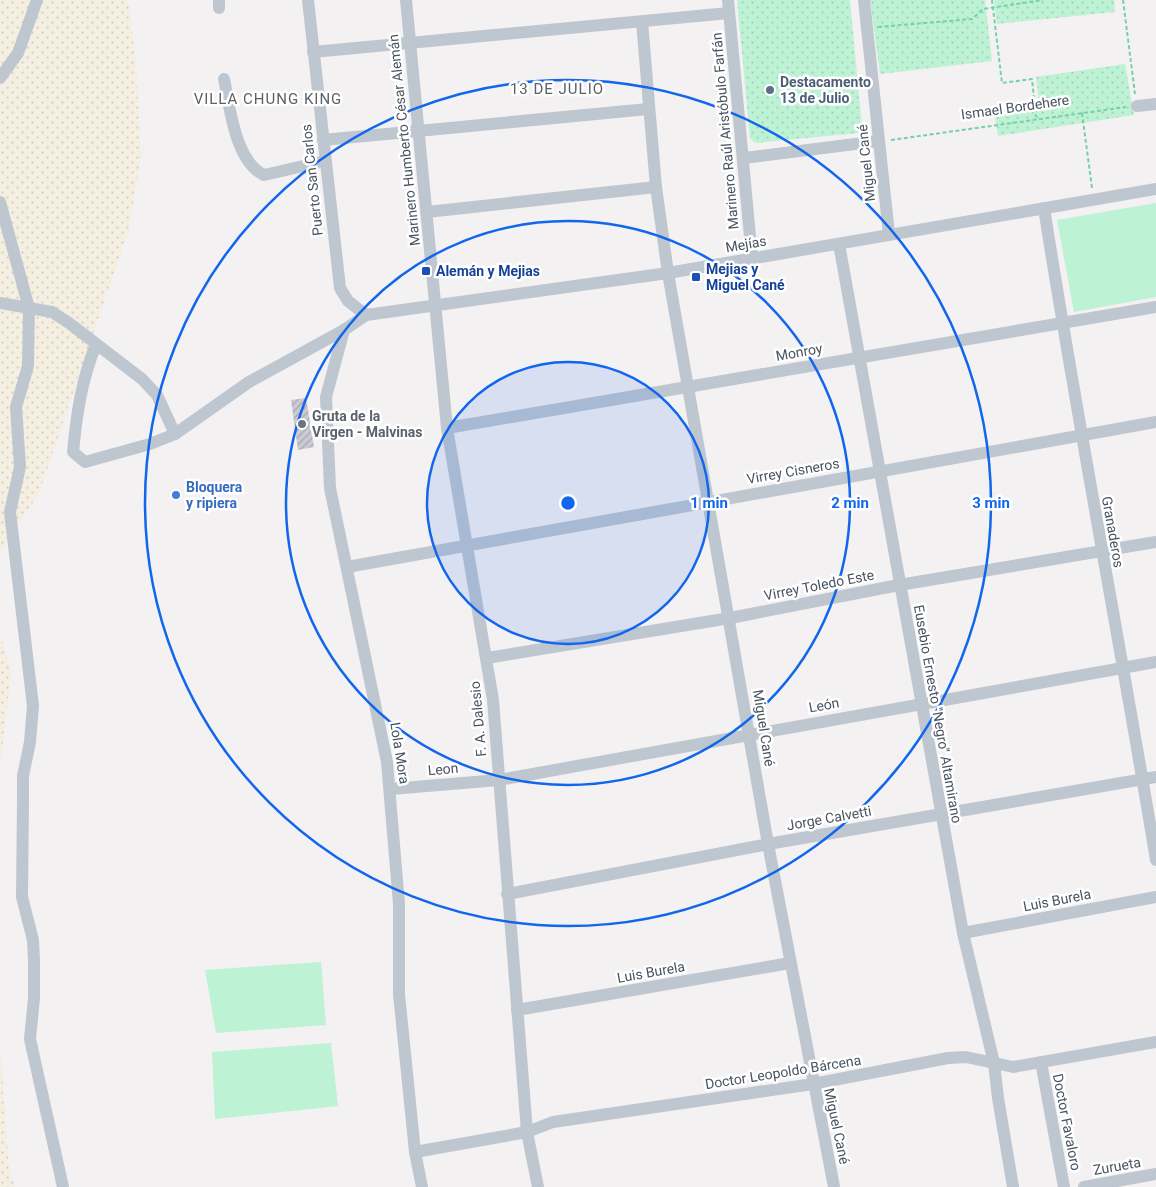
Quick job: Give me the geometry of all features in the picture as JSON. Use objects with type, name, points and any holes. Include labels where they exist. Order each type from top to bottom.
[{"type":"street","points":[[0,78],[18,53],[37,0]]},
{"type":"street","name":"Puerto San Carlos","points":[[308,0],[340,288],[348,301],[366,315]]},
{"type":"street","name":"Marinero Humberto César Alemán","points":[[406,0],[427,212],[434,306]]},
{"type":"street","name":"Miguel Cané","points":[[864,0],[889,234]]},
{"type":"street","points":[[313,52],[642,22],[729,6]]},
{"type":"street","name":"Marinero Raúl Aristóbulo Farfán","points":[[729,6],[752,258]]},
{"type":"street","name":"Miguel Cané","points":[[642,22],[656,187],[668,273],[690,387],[768,844],[834,1187]]},
{"type":"street","points":[[224,79],[235,135],[256,172],[264,176],[325,161]]},
{"type":"street","points":[[1136,106],[1156,104]]},
{"type":"street","points":[[324,140],[648,109]]},
{"type":"street","points":[[744,158],[879,142]]},
{"type":"street","points":[[427,212],[656,187]]},
{"type":"street","name":"Mejías","points":[[96,344],[85,372],[78,402],[74,452],[85,462],[150,444],[175,434],[249,382],[344,330],[366,315],[668,273],[1156,189]]},
{"type":"street","points":[[0,202],[30,308],[28,366],[16,407],[20,467],[10,512],[34,706],[30,742],[23,776],[22,897],[33,940],[34,998],[30,1039],[63,1187]]},
{"type":"street","name":"Granaderos","points":[[1044,208],[1080,434],[1124,668],[1156,860]]},
{"type":"street","name":"Eusebio Ernesto \"Negro\" Altamirano","points":[[839,244],[878,471],[963,933],[994,1062],[1013,1187]]},
{"type":"street","points":[[0,303],[52,312],[96,344],[142,379],[158,395],[175,434]]},
{"type":"street","name":"F. A. Dalesio","points":[[434,306],[447,428],[488,658],[493,700],[527,1132],[538,1187]]},
{"type":"street","name":"Monroy","points":[[447,428],[690,387],[858,356],[1156,307]]},
{"type":"street","name":"Lola Mora","points":[[344,330],[326,397],[330,488],[376,700],[391,789],[399,904],[399,994],[415,1152],[422,1187]]},
{"type":"street","name":"Virrey Cisneros","points":[[347,566],[1080,434],[1156,422]]},
{"type":"street","name":"Virrey Toledo Este","points":[[488,658],[730,618],[899,585],[1156,542]]},
{"type":"street","name":"León","points":[[498,780],[750,733],[1156,662]]},
{"type":"street","name":"Jorge Calvetti","points":[[507,894],[768,844],[1156,777]]},
{"type":"street","name":"Leon","points":[[391,789],[498,780]]},
{"type":"street","name":"Luis Burela","points":[[963,933],[1156,897]]},
{"type":"street","name":"Luis Burela","points":[[517,1010],[790,963]]},
{"type":"street","name":"Doctor Leopoldo Bárcena","points":[[415,1152],[527,1132],[553,1122],[813,1084],[948,1058],[966,1057],[1013,1067],[1156,1042]]},
{"type":"street","name":"Doctor Favaloro","points":[[1041,1062],[1064,1187]]},
{"type":"street","name":"Zurueta","points":[[1084,1187],[1156,1174]]},
{"type":"path","points":[[992,0],[1002,83],[1032,79],[1036,118]]},
{"type":"path","points":[[867,28],[972,19],[983,9],[993,6],[1043,0]]},
{"type":"path","points":[[1123,0],[1136,106]]},
{"type":"path","name":"Ismael Bordehere","points":[[879,142],[1036,118],[1136,106]]},
{"type":"path","points":[[1082,113],[1094,199]]},
{"type":"green space","points":[[737,0],[850,0],[862,128],[858,133],[755,143],[750,138]]},
{"type":"green space","points":[[870,0],[985,0],[992,61],[880,74]]},
{"type":"green space","points":[[994,0],[1114,0],[1115,12],[997,24]]},
{"type":"green space","points":[[1125,64],[1134,115],[998,136],[995,116],[1040,109],[1036,77]]},
{"type":"green space","points":[[1156,203],[1156,297],[1074,312],[1057,220]]},
{"type":"green space","points":[[321,962],[326,1025],[216,1033],[205,970]]},
{"type":"green space","points":[[331,1043],[338,1106],[215,1119],[212,1052]]},
{"type":"sand","points":[[0,0],[128,0],[136,63],[141,157],[128,232],[39,493],[0,554]]},
{"type":"sand","points":[[0,634],[11,673],[0,769]]},
{"type":"sand","points":[[0,1045],[9,1169],[15,1187],[0,1187]]},
{"type":"building","name":"Gruta de la Virgen - Malvinas","points":[[306,398],[314,447],[298,450],[291,400]]},
{"type":"place","name":"Destacamento 13 de Julio","points":[[770,90]]},
{"type":"place","name":"Alemán y Mejias","points":[[426,271]]},
{"type":"place","name":"Mejias y Miguel Cané","points":[[696,277]]},
{"type":"place","name":"Gruta de la Virgen - Malvinas","points":[[302,424]]},
{"type":"place","name":"Bloquera y ripiera","points":[[176,495]]},
{"type":"district","name":"13 DE JULIO","points":[[557,89]]},
{"type":"district","name":"VILLA CHUNG KING","points":[[268,99]]}]
